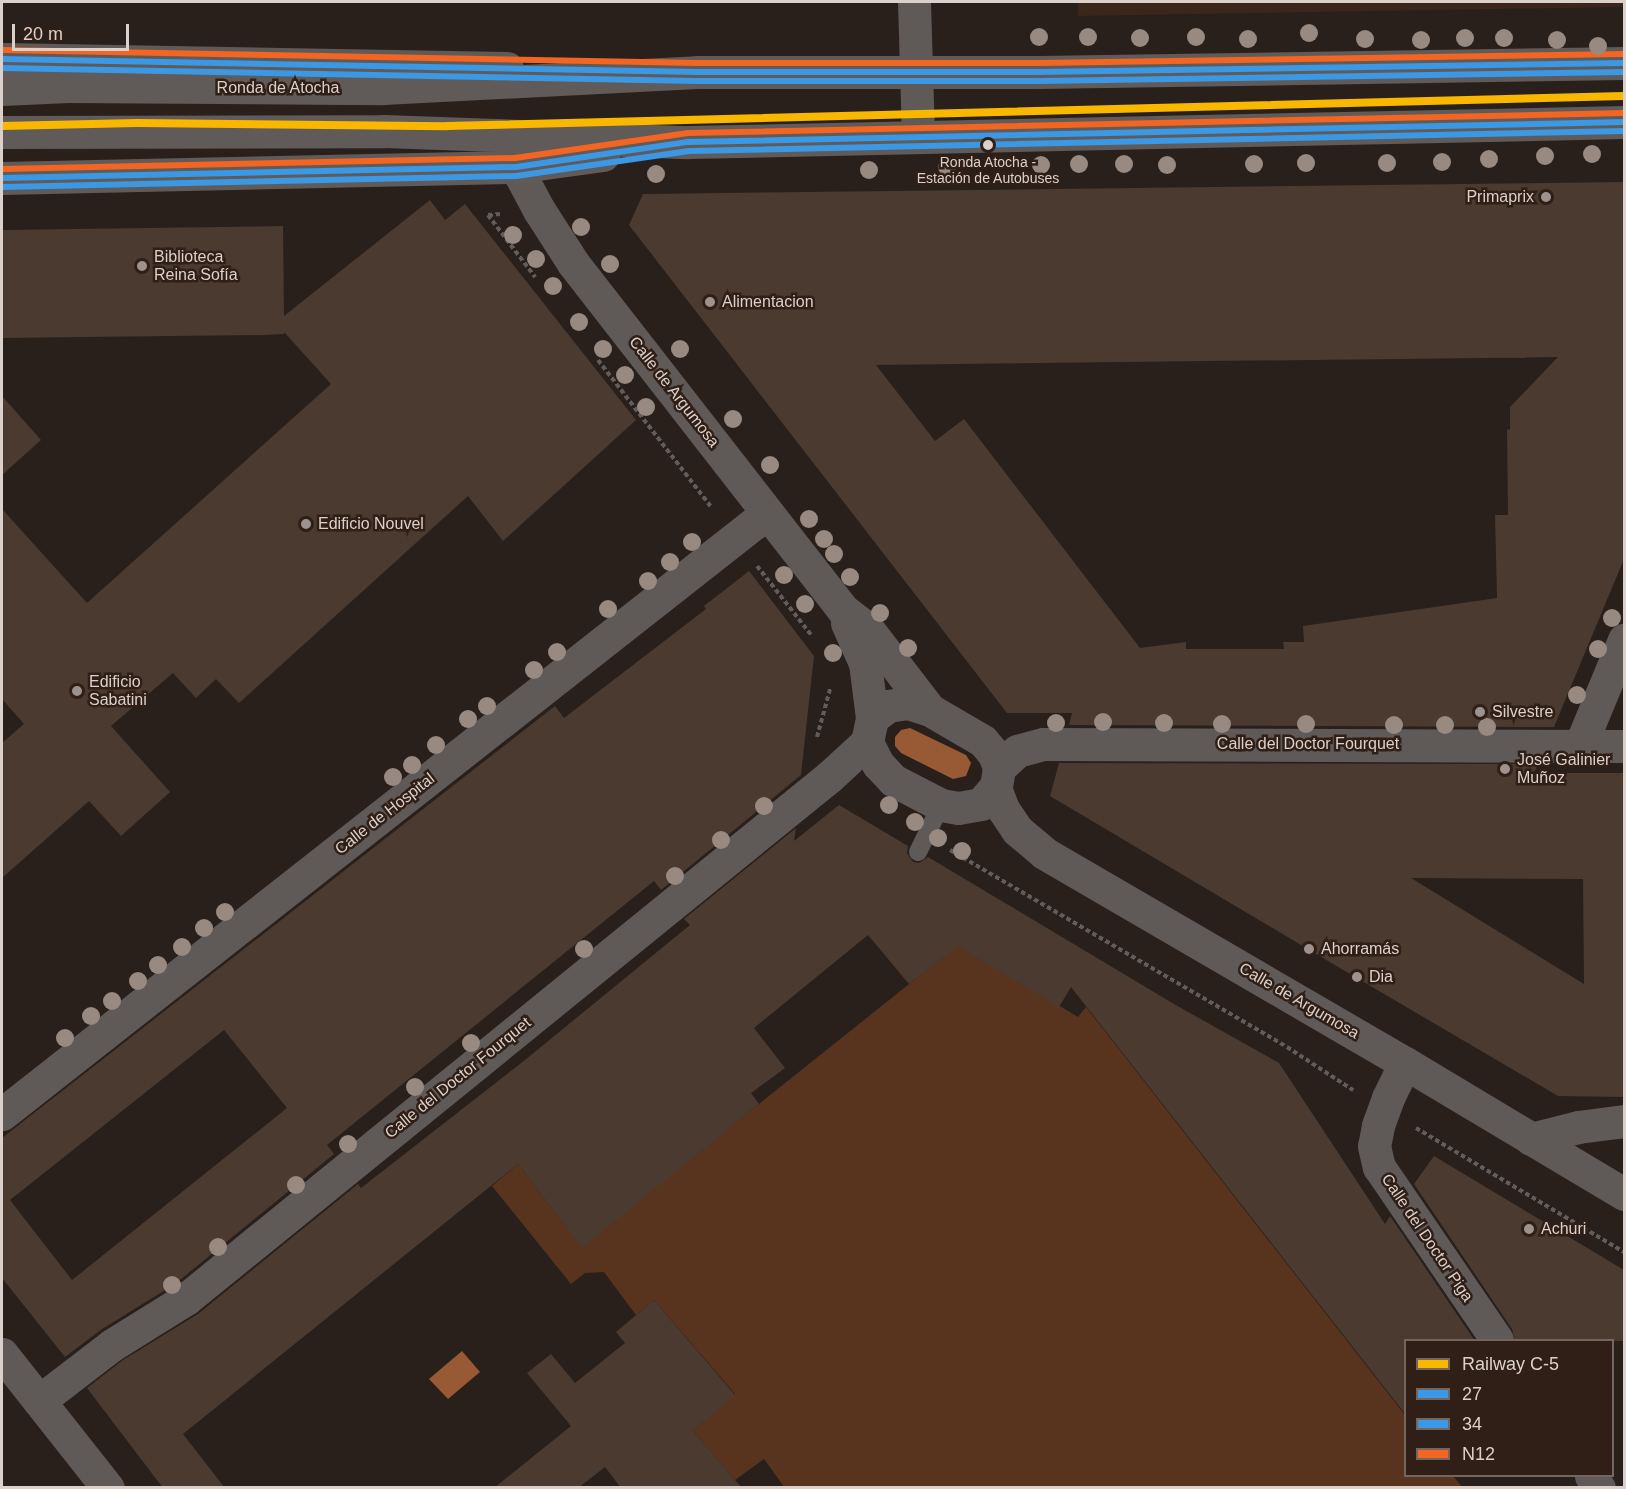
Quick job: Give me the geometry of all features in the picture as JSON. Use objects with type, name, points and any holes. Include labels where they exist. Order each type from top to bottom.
[{"type":"main road","name":"Ronda de Atocha","points":[[2,89],[68,86],[382,88],[697,72],[916,72],[1624,63]]},
{"type":"main road","points":[[2,132],[384,131],[688,142],[1624,122]]},
{"type":"main road","points":[[2,178],[516,167],[688,142]]},
{"type":"street","points":[[914,2],[918,136]]},
{"type":"street","name":"Ronda de Atocha","points":[[2,59],[697,72]]},
{"type":"street","name":"Calle de Argumosa","points":[[516,167],[539,210],[573,263],[843,610],[867,628],[930,710]]},
{"type":"street","name":"Calle de Hospital","points":[[2,1114],[767,513]]},
{"type":"street","name":"Calle de Argumosa","points":[[843,610],[853,640],[865,663],[870,730]]},
{"type":"street","points":[[1580,746],[1624,640]]},
{"type":"street","points":[[908,703],[930,710],[983,741],[994,754],[997,778],[981,804],[958,807],[941,805],[893,780],[878,764],[870,730],[888,706],[908,703]]},
{"type":"street","name":"Calle del Doctor Fourquet","points":[[39,1401],[112,1345],[186,1299],[820,784],[870,730]]},
{"type":"street","name":"Calle del Doctor Fourquet","points":[[997,778],[1017,751],[1043,744],[1624,746]]},
{"type":"street","name":"Calle de Argumosa","points":[[997,778],[1003,809],[1017,830],[1044,853],[1405,1062],[1624,1194]]},
{"type":"street","name":"Calle del Doctor Piga","points":[[1405,1062],[1383,1110],[1374,1146],[1384,1177],[1496,1339]]},
{"type":"street","points":[[1531,1139],[1578,1128],[1624,1121]]},
{"type":"street","points":[[2,1354],[108,1488]]},
{"type":"lane","points":[[922,844],[941,805]]},
{"type":"path","points":[[537,280],[488,215],[539,210]]},
{"type":"path","points":[[594,355],[814,640]]},
{"type":"path","points":[[815,746],[833,679]]},
{"type":"path","points":[[922,844],[1287,1047],[1383,1110],[1624,1252]]},
{"type":"shaded area","points":[[1078,2],[1624,2],[1624,7],[1078,16]]},
{"type":"shaded area","points":[[910,728],[966,755],[971,763],[966,776],[953,779],[901,753],[895,746],[895,737],[901,730]]},
{"type":"shaded area","points":[[958,945],[1078,1017],[1086,1007],[1404,1414],[1404,1477],[1454,1477],[1462,1487],[785,1488],[764,1459],[735,1480],[693,1431],[735,1394],[654,1300],[636,1315],[604,1272],[585,1273],[571,1284],[492,1186],[518,1164],[581,1246]]},
{"type":"shaded area","points":[[462,1351],[480,1372],[448,1399],[429,1379]]},
{"type":"building","points":[[1624,182],[1624,559],[1554,727],[1069,725],[1072,713],[1007,713],[629,225],[643,194]],"holes":[[[1558,357],[1510,407],[1510,429],[1507,430],[1508,515],[1495,515],[1497,598],[1303,626],[1304,642],[1283,642],[1284,649],[1186,649],[1186,642],[1140,648],[964,419],[935,441],[876,365]]]},
{"type":"building","points":[[430,200],[445,220],[465,204],[636,420],[503,541],[468,496],[239,703],[216,679],[196,698],[173,673],[111,726],[170,792],[121,836],[89,801],[2,878],[2,743],[24,724],[2,699],[2,509],[87,603],[331,384],[284,332],[284,334],[265,335],[2,338],[2,230],[283,226],[284,316]]},
{"type":"building","points":[[2,396],[41,440],[2,475]]},
{"type":"building","points":[[749,571],[814,656],[801,775],[661,890],[654,881],[327,1145],[334,1154],[175,1284],[102,1329],[65,1357],[2,1278],[2,1138],[555,706],[564,718],[706,609],[704,606]],"holes":[[[224,1030],[287,1108],[72,1280],[10,1200]]]},
{"type":"building","points":[[1059,763],[1538,764],[1534,773],[1624,773],[1624,1097],[1558,1096],[1050,796]],"holes":[[[1411,878],[1583,879],[1584,984]]]},
{"type":"building","points":[[839,805],[908,846],[907,853],[913,862],[919,863],[928,857],[1174,1004],[1279,1063],[1385,1224],[1390,1216],[1474,1339],[1404,1339],[1404,1412],[1071,987],[1059,1007],[958,946],[909,984],[868,935],[754,1028],[785,1068],[751,1093],[759,1104],[582,1248],[518,1164],[183,1434],[225,1488],[163,1488],[87,1388],[123,1360],[198,1314],[358,1184],[361,1188],[525,1060],[690,925],[684,919],[796,828],[794,841]]},
{"type":"building","points":[[1434,1156],[1624,1270],[1624,1341],[1614,1341],[1614,1339],[1514,1339],[1512,1329],[1414,1184]]},
{"type":"building","points":[[654,1300],[735,1395],[693,1431],[742,1488],[621,1488],[605,1467],[578,1488],[494,1488],[571,1426],[527,1373],[551,1354],[575,1383],[625,1343],[616,1332]]},
{"type":"rail line","name":"C-5","points":[[2,126],[137,123],[447,126],[1624,96]]},
{"type":"transit line","name":"N12","points":[[2,50],[697,63],[1039,63],[1624,54]]},
{"type":"transit line","name":"27","points":[[2,59],[697,72],[1039,72],[1624,63]]},
{"type":"transit line","name":"34","points":[[2,68],[697,81],[1039,81],[1624,72]]},
{"type":"transit line","name":"N12","points":[[2,169],[515,158],[688,133],[1624,113]]},
{"type":"transit line","name":"27","points":[[2,178],[516,167],[688,142],[1624,122]]},
{"type":"transit line","name":"34","points":[[2,187],[516,176],[689,151],[1624,131]]},
{"type":"place","name":"Ronda Atocha - Estación de Autobuses","points":[[988,145]]},
{"type":"place","name":"Primaprix","points":[[1546,197]]},
{"type":"place","name":"Biblioteca Reina Sofía","points":[[142,266]]},
{"type":"place","name":"Alimentacion","points":[[710,302]]},
{"type":"place","name":"Edificio Nouvel","points":[[306,524]]},
{"type":"place","name":"Edificio Sabatini","points":[[77,691]]},
{"type":"place","name":"Silvestre","points":[[1480,712]]},
{"type":"place","name":"José Galinier Muñoz","points":[[1505,769]]},
{"type":"place","name":"Ahorramás","points":[[1309,949]]},
{"type":"place","name":"Dia","points":[[1357,977]]},
{"type":"place","name":"Achuri","points":[[1529,1229]]}]
